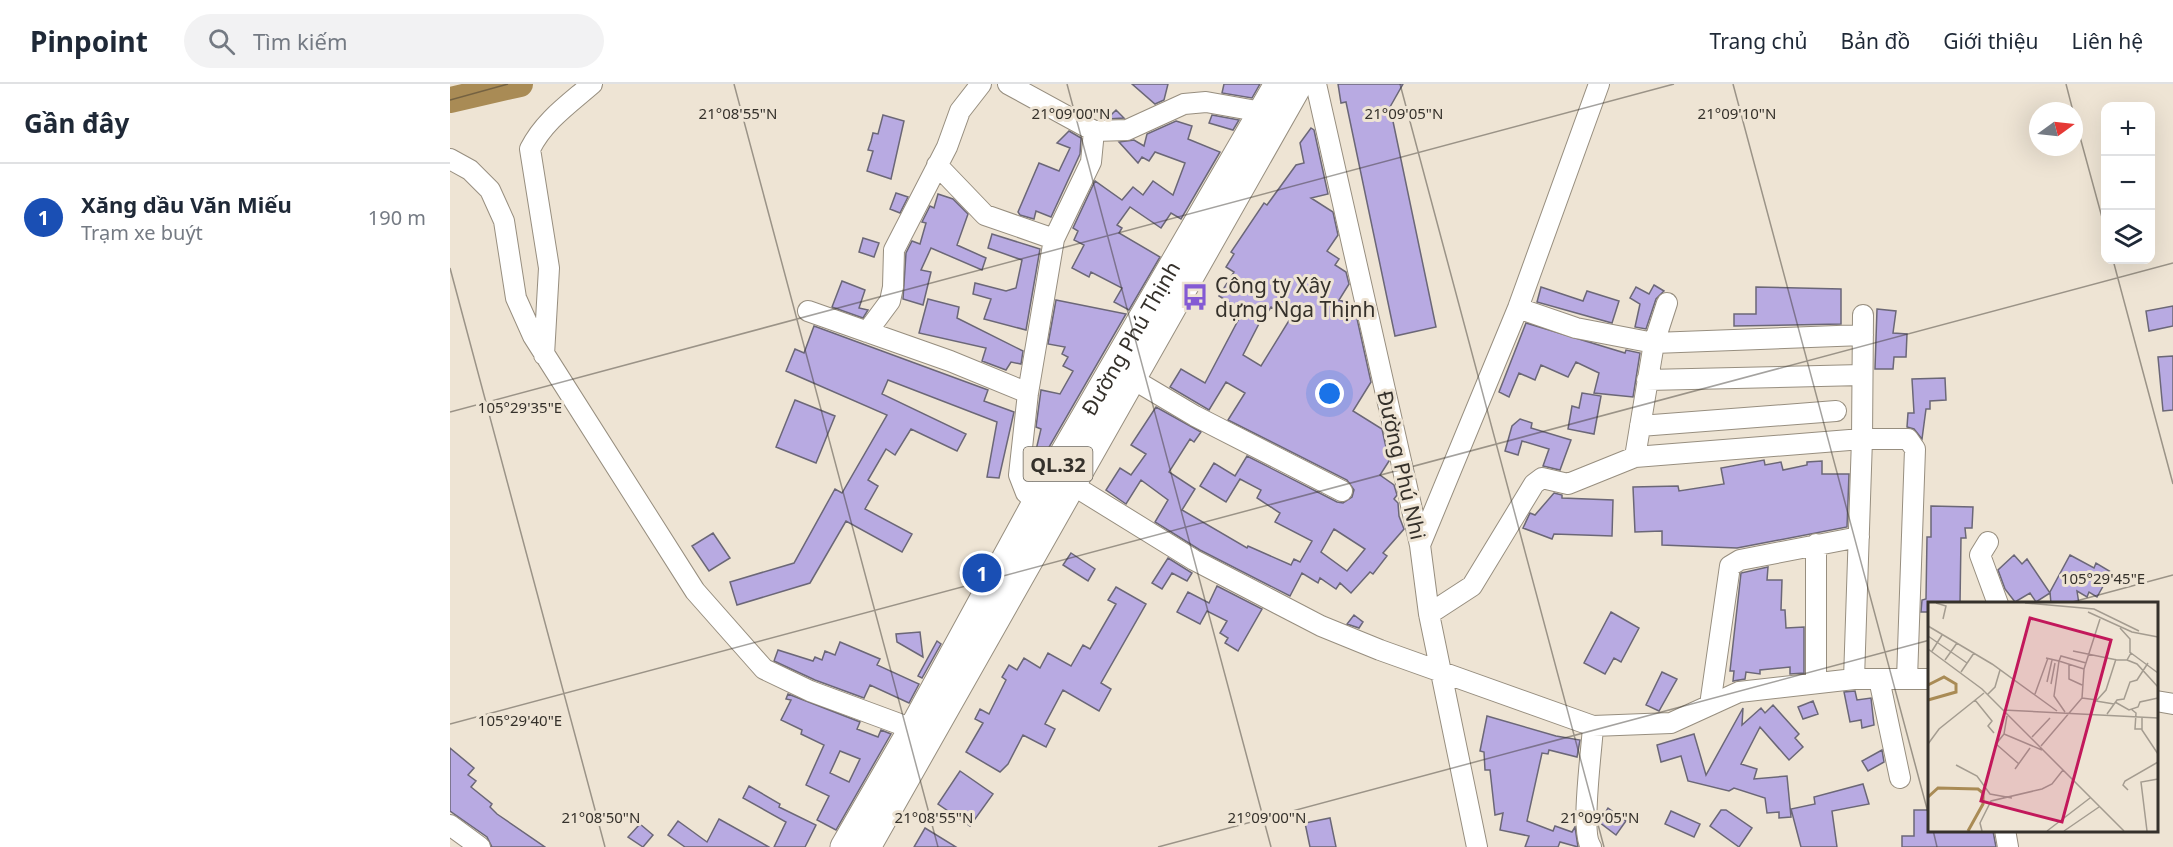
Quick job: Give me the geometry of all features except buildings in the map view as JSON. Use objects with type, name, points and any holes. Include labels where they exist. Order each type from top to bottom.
[{"type":"highway","name":"Đường Phú Thịnh","points":[[844,847],[913,729],[1038,500],[1278,84]]},
{"type":"highway","name":"Đường Phú Thịnh","points":[[867,847],[1299,84]]},
{"type":"street","points":[[544,355],[549,268],[531,149],[538,133],[552,118],[592,84]]},
{"type":"street","points":[[867,332],[890,301],[893,287],[894,250],[937,165],[960,111],[981,84]]},
{"type":"street","points":[[1008,84],[1094,131],[1127,130],[1184,104],[1206,102],[1262,112]]},
{"type":"street","name":"Đường Phú Nhi","points":[[1316,84],[1420,545],[1429,614],[1443,671],[1477,847]]},
{"type":"street","points":[[1420,545],[1518,308],[1599,84]]},
{"type":"street","points":[[1038,500],[1026,493],[1018,475],[1028,393],[1054,238],[1091,162],[1094,131]]},
{"type":"street","points":[[450,159],[470,170],[490,190],[504,221],[516,298],[544,355],[695,591],[764,669],[810,691],[913,729]]},
{"type":"street","points":[[937,165],[985,215],[1054,238]]},
{"type":"street","points":[[1635,457],[1654,343],[1667,303]]},
{"type":"street","points":[[1518,308],[1576,328],[1654,343],[1863,335]]},
{"type":"street","points":[[808,311],[950,361],[1028,393]]},
{"type":"street","points":[[1854,679],[1862,439],[1863,315]]},
{"type":"street","points":[[1647,381],[1862,375]]},
{"type":"street","points":[[1131,378],[1194,416],[1342,491]]},
{"type":"street","points":[[1640,426],[1836,411]]},
{"type":"street","points":[[1429,614],[1472,586],[1534,484],[1542,478],[1568,484],[1635,457],[1862,439],[1908,440],[1915,449],[1907,679]]},
{"type":"street","points":[[1071,484],[1194,560],[1321,626],[1380,650],[1593,726],[1671,723],[1739,692],[1854,679],[1928,679]]},
{"type":"street","points":[[1710,705],[1730,566],[1740,560],[1859,537]]},
{"type":"street","points":[[1988,542],[1980,555],[1997,602]]},
{"type":"street","points":[[1816,544],[1816,683]]},
{"type":"street","points":[[1879,679],[1900,778]]},
{"type":"street","points":[[2158,700],[2173,704]]},
{"type":"street","points":[[1591,847],[1587,842],[1585,824],[1593,726]]},
{"type":"street","points":[[450,825],[480,847]]},
{"type":"street","points":[[2005,832],[2008,847]]},
{"type":"waterway","points":[[450,100],[520,84]]},
{"type":"place","name":"Công ty Xây dựng Nga Thịnh","points":[[1195,297]]},
{"type":"place","name":"Xăng dầu Văn Miếu","points":[[982,573]]}]
